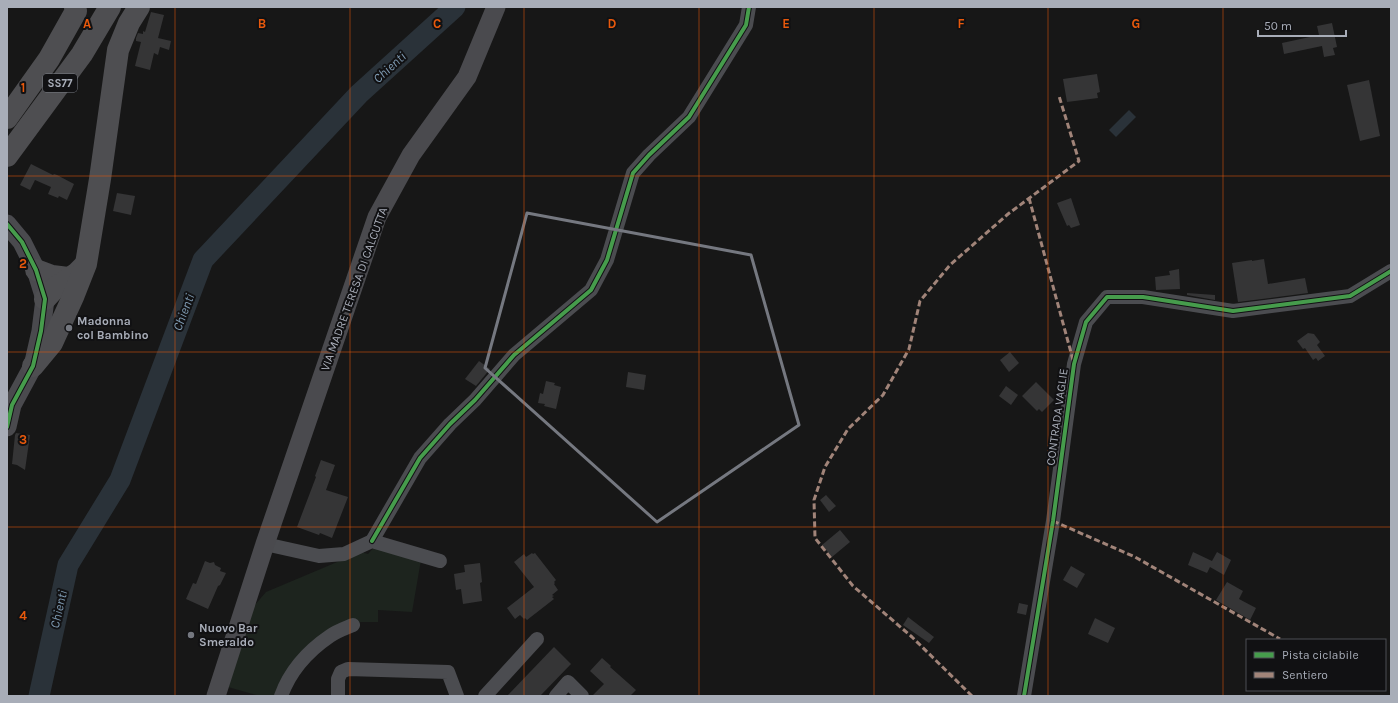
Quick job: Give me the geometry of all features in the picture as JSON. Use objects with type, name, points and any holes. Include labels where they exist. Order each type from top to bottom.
[{"type":"highway","points":[[7,118],[49,60],[76,11],[75,7]]},
{"type":"highway","name":"SS77","points":[[7,156],[16,136],[99,7]]},
{"type":"highway","name":"SS77","points":[[16,136],[82,54],[110,7]]},
{"type":"highway","points":[[16,136],[55,107],[89,59],[120,7]]},
{"type":"highway","points":[[33,366],[52,344],[77,272],[86,264],[100,179],[118,50],[129,23],[139,7]]},
{"type":"highway","points":[[36,270],[52,276],[71,288]]},
{"type":"highway","points":[[45,299],[55,288],[71,288]]},
{"type":"main road","name":"VIA MADRE TERESA DI CALCUTTA","points":[[216,696],[265,544],[377,216],[411,155],[467,77],[496,7]]},
{"type":"main road","points":[[7,224],[22,242],[36,270],[45,299],[41,331],[33,366],[12,405],[7,427]]},
{"type":"street","points":[[265,544],[319,556],[344,554],[372,541],[420,458],[450,424],[475,400],[514,355],[591,290],[607,260],[633,173],[689,117],[746,25],[749,7]]},
{"type":"street","name":"CONTRADA VAGLIE","points":[[1024,696],[1053,521],[1074,364],[1086,322],[1107,297],[1143,297],[1233,312],[1350,296],[1391,271]]},
{"type":"street","points":[[372,541],[440,561]]},
{"type":"street","points":[[281,696],[286,683],[303,658],[331,635],[353,625]]},
{"type":"street","points":[[485,696],[537,639]]},
{"type":"street","points":[[338,696],[338,679],[341,672],[348,669],[448,672],[457,696]]},
{"type":"street","points":[[556,696],[568,682],[582,696]]},
{"type":"highlighted area","points":[[527,213],[751,255],[799,425],[657,522],[485,368]]},
{"type":"shaded area","points":[[1129,110],[1136,117],[1116,137],[1109,130]]},
{"type":"shaded area","points":[[377,544],[421,560],[412,612],[378,610],[378,622],[343,622],[275,696],[260,696],[228,687],[254,606],[266,592],[361,552],[368,554]]},
{"type":"building","points":[[151,12],[164,15],[158,38],[171,41],[169,50],[160,47],[158,55],[154,53],[150,70],[135,66],[141,42],[136,41],[136,38],[138,33],[143,34],[143,31],[145,32]]},
{"type":"building","points":[[1332,23],[1337,47],[1333,48],[1335,55],[1324,57],[1322,46],[1284,54],[1282,43],[1319,35],[1317,26]]},
{"type":"building","points":[[1097,74],[1100,92],[1097,93],[1098,98],[1067,102],[1063,79]]},
{"type":"building","points":[[1369,80],[1380,136],[1360,141],[1347,85]]},
{"type":"building","points":[[31,164],[74,184],[67,200],[59,196],[58,198],[48,194],[51,187],[35,180],[30,190],[20,185]]},
{"type":"building","points":[[117,193],[135,196],[131,215],[113,211]]},
{"type":"building","points":[[1071,198],[1080,225],[1071,228],[1069,225],[1067,226],[1057,203]]},
{"type":"building","points":[[1264,259],[1268,284],[1305,278],[1308,293],[1238,302],[1232,263]]},
{"type":"building","points":[[1179,269],[1180,289],[1156,290],[1155,277],[1170,275],[1169,271]]},
{"type":"building","points":[[1187,293],[1215,295],[1215,300],[1187,295]]},
{"type":"building","points":[[1308,333],[1314,334],[1320,342],[1317,345],[1325,356],[1318,361],[1316,358],[1313,360],[1305,348],[1303,349],[1297,341]]},
{"type":"building","points":[[1010,352],[1019,363],[1009,372],[1000,360]]},
{"type":"building","points":[[479,361],[490,369],[476,386],[465,379]]},
{"type":"building","points":[[628,372],[646,375],[644,390],[626,387]]},
{"type":"building","points":[[546,381],[555,383],[554,385],[561,387],[556,409],[544,406],[545,404],[538,403],[540,393],[543,394]]},
{"type":"building","points":[[1036,382],[1054,400],[1042,412],[1039,409],[1037,411],[1022,396]]},
{"type":"building","points":[[1006,386],[1018,395],[1011,405],[999,396]]},
{"type":"building","points":[[16,433],[30,435],[25,470],[12,464]]},
{"type":"building","points":[[321,460],[335,465],[326,490],[348,497],[332,538],[297,527]]},
{"type":"building","points":[[826,495],[836,506],[829,512],[820,500]]},
{"type":"building","points":[[840,530],[850,542],[832,557],[822,545]]},
{"type":"building","points":[[1193,552],[1212,561],[1217,552],[1231,560],[1224,575],[1210,567],[1207,573],[1188,565]]},
{"type":"building","points":[[532,553],[535,553],[556,580],[554,584],[558,590],[552,595],[554,596],[552,597],[554,599],[527,620],[520,615],[515,619],[507,608],[534,587],[514,562],[524,554],[526,557]]},
{"type":"building","points":[[205,561],[210,563],[214,562],[215,565],[221,568],[220,571],[226,573],[218,586],[208,609],[186,599],[193,583],[196,584]]},
{"type":"building","points":[[480,563],[482,601],[463,604],[461,589],[456,590],[454,574],[465,572],[464,565]]},
{"type":"building","points":[[1071,566],[1085,574],[1077,588],[1063,580]]},
{"type":"building","points":[[1227,582],[1243,591],[1239,599],[1256,608],[1250,620],[1216,600]]},
{"type":"building","points":[[1019,603],[1028,605],[1026,615],[1017,613]]},
{"type":"building","points":[[908,617],[934,637],[929,643],[903,625]]},
{"type":"building","points":[[1095,618],[1115,628],[1108,643],[1088,634]]},
{"type":"building","points":[[554,647],[571,664],[540,696],[507,696]]},
{"type":"building","points":[[602,658],[636,690],[630,696],[592,696],[604,684],[590,671]]},
{"type":"waterway","name":"Chienti","points":[[39,696],[68,565],[120,480],[203,260],[359,94],[455,7]]},
{"type":"marked path","points":[[972,696],[912,637],[853,586],[815,538],[814,500],[825,467],[848,429],[883,395],[909,349],[920,301],[950,265],[1008,214],[1079,161],[1059,96]]},
{"type":"marked path","points":[[1029,198],[1073,360]]},
{"type":"marked path","points":[[1053,521],[1135,557],[1280,639]]},
{"type":"cycle path","points":[[372,541],[420,458],[450,424],[475,400],[514,355],[591,290],[607,260],[633,173],[649,155],[689,117],[746,25],[749,7]]},
{"type":"cycle path","points":[[7,224],[22,242],[36,270],[45,299],[41,331],[33,366],[12,405],[7,427]]},
{"type":"cycle path","points":[[1024,696],[1053,521],[1074,364],[1086,322],[1107,297],[1143,297],[1233,311],[1350,296],[1391,271]]},
{"type":"place","name":"Madonna col Bambino","points":[[69,328]]},
{"type":"place","name":"Nuovo Bar Smeraldo","points":[[191,635]]}]
